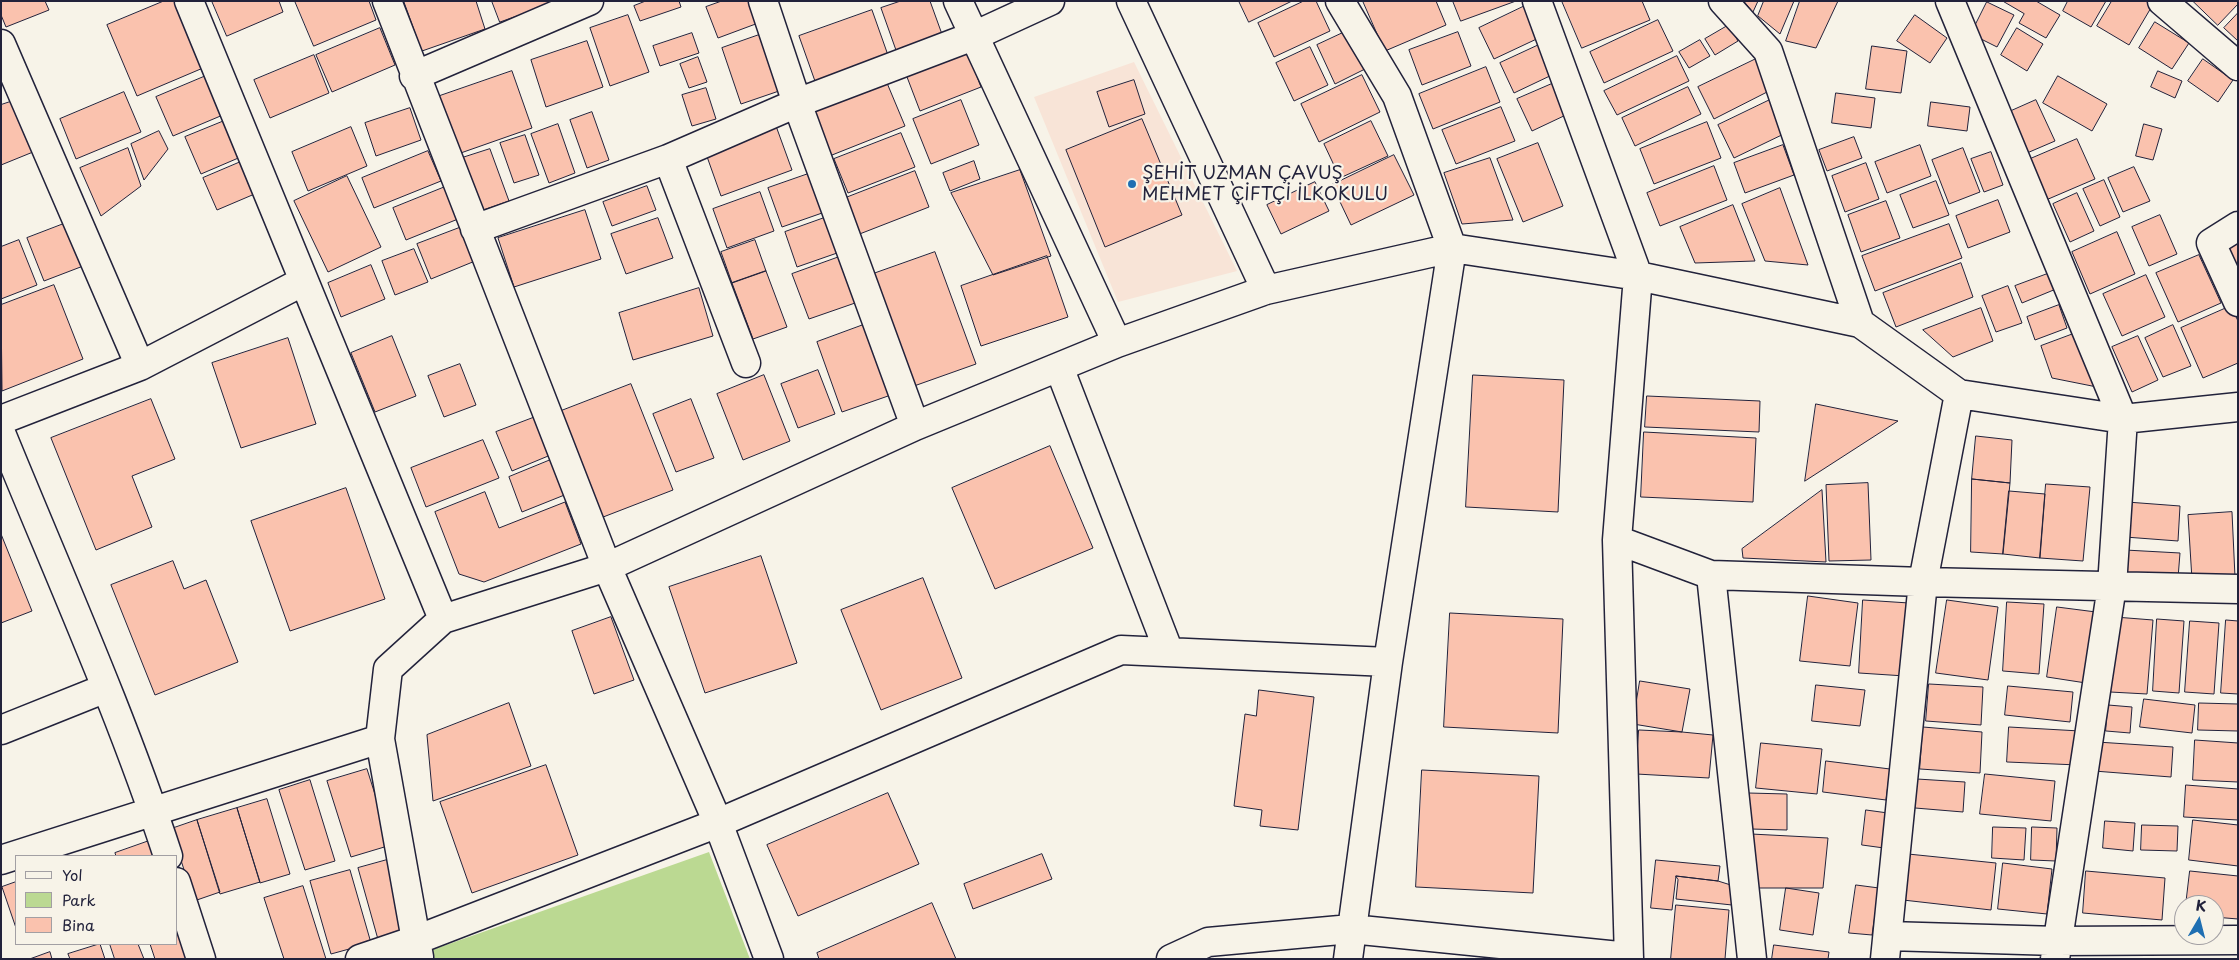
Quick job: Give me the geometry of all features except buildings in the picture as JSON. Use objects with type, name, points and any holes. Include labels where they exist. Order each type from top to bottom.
[{"type":"street","points":[[189,1],[442,619]]},
{"type":"street","points":[[387,1],[414,76],[546,406],[607,567],[718,823],[769,959]]},
{"type":"street","points":[[414,76],[589,1]]},
{"type":"street","points":[[763,1],[797,103],[915,426]]},
{"type":"street","points":[[958,1],[976,36],[1117,343]]},
{"type":"street","points":[[474,229],[668,159],[797,103],[976,36],[1050,1]]},
{"type":"street","points":[[1131,1],[1266,290]]},
{"type":"street","points":[[1340,1],[1397,96],[1452,248],[1388,662],[1348,959]]},
{"type":"street","points":[[1171,959],[1208,942],[1351,929],[1629,958],[1617,540],[1638,276],[1537,1]]},
{"type":"street","points":[[1723,1],[1768,51],[1860,323]]},
{"type":"street","points":[[1950,1],[2123,419],[2112,586],[2056,950]]},
{"type":"street","points":[[2162,1],[2238,66]]},
{"type":"street","points":[[1,44],[140,366]]},
{"type":"street","points":[[668,159],[746,363]]},
{"type":"street","points":[[2238,226],[2211,244],[2238,302]]},
{"type":"street","points":[[418,950],[380,739],[388,669],[442,619],[607,567],[915,426],[1117,343],[1266,290],[1452,248],[1638,276],[1860,323],[1960,394],[2123,419],[2238,407]]},
{"type":"street","points":[[1,420],[140,366],[304,281]]},
{"type":"street","points":[[1059,367],[1169,652]]},
{"type":"street","points":[[1960,394],[1923,582],[1886,947],[2056,950],[2238,940]]},
{"type":"street","points":[[1,433],[106,688],[168,855]]},
{"type":"street","points":[[1617,540],[1711,575],[2238,589]]},
{"type":"street","points":[[1711,575],[1752,959]]},
{"type":"street","points":[[360,959],[418,950],[1121,650],[1388,662]]},
{"type":"street","points":[[1,730],[106,688]]},
{"type":"street","points":[[17,855],[380,739]]},
{"type":"street","points":[[1,860],[15,856]]},
{"type":"street","points":[[178,888],[201,959]]},
{"type":"shaded area","name":"ŞEHİT UZMAN ÇAVUŞ MEHMET ÇİFTÇİ İLKOKULU","points":[[1134,62],[1237,271],[1118,302],[1034,97]]},
{"type":"green space","points":[[709,852],[750,959],[434,959],[432,950]]},
{"type":"place","name":"ŞEHİT UZMAN ÇAVUŞ MEHMET ÇİFTÇİ İLKOKULU","points":[[1132,184]]}]
